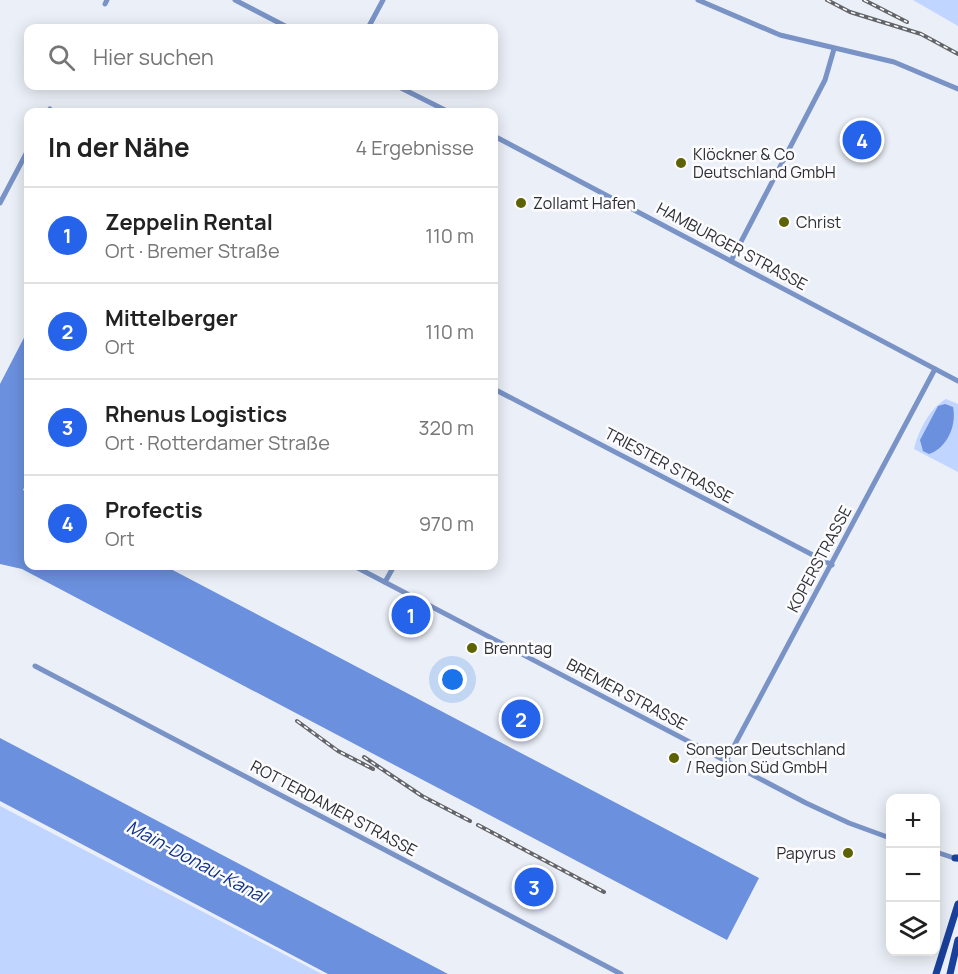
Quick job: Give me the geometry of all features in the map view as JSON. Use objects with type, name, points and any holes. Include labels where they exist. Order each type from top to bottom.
[{"type":"main road","points":[[936,974],[958,904]]},
{"type":"main road","points":[[950,974],[958,940]]},
{"type":"street","points":[[235,0],[281,24]]},
{"type":"street","points":[[370,24],[383,0]]},
{"type":"street","points":[[699,0],[780,35],[894,62],[958,88]]},
{"type":"street","points":[[731,261],[825,80],[834,49]]},
{"type":"street","points":[[406,90],[441,108]]},
{"type":"street","name":"HAMBURGER STRASSE","points":[[498,138],[958,381]]},
{"type":"street","points":[[0,203],[24,158]]},
{"type":"street","name":"KOPERSTRASSE","points":[[726,761],[935,369]]},
{"type":"street","name":"TRIESTER STRASSE","points":[[498,392],[832,565]]},
{"type":"street","name":"BREMER STRASSE","points":[[362,570],[838,819],[886,836]]},
{"type":"street","points":[[385,582],[392,570]]},
{"type":"street","name":"ROTTERDAMER STRASSE","points":[[35,666],[621,974]]},
{"type":"street","points":[[940,853],[957,859]]},
{"type":"shaded area","points":[[913,0],[958,0],[958,26]]},
{"type":"shaded area","points":[[946,399],[958,404],[958,472],[914,449],[918,435],[926,421],[935,408]]},
{"type":"shaded area","points":[[0,806],[322,974],[0,974]]},
{"type":"water","points":[[24,338],[24,570],[173,570],[759,878],[727,940],[22,569],[0,564],[0,384]]},
{"type":"water","points":[[945,404],[953,407],[952,428],[941,447],[929,454],[923,451],[920,440],[938,406]]},
{"type":"water","name":"Main-Donau-Kanal","points":[[0,738],[448,974],[328,974],[0,801]]},
{"type":"railway","points":[[827,0],[850,12],[921,34],[958,54]]},
{"type":"railway","points":[[864,0],[907,22]]},
{"type":"railway","points":[[297,721],[338,751],[373,769]]},
{"type":"railway","points":[[364,757],[422,796],[470,821]]},
{"type":"railway","points":[[478,825],[604,892]]},
{"type":"place","name":"Profectis","points":[[862,140]]},
{"type":"place","name":"Klöckner & Co Deutschland GmbH","points":[[681,163]]},
{"type":"place","name":"Zollamt Hafen","points":[[521,203]]},
{"type":"place","name":"Christ","points":[[784,222]]},
{"type":"place","name":"Zeppelin Rental","points":[[411,615]]},
{"type":"place","name":"Brenntag","points":[[472,648]]},
{"type":"place","name":"Mittelberger","points":[[521,719]]},
{"type":"place","name":"Sonepar Deutschland / Region Süd GmbH","points":[[674,758]]},
{"type":"place","name":"Papyrus","points":[[848,853]]},
{"type":"place","name":"Rhenus Logistics","points":[[534,887]]}]
